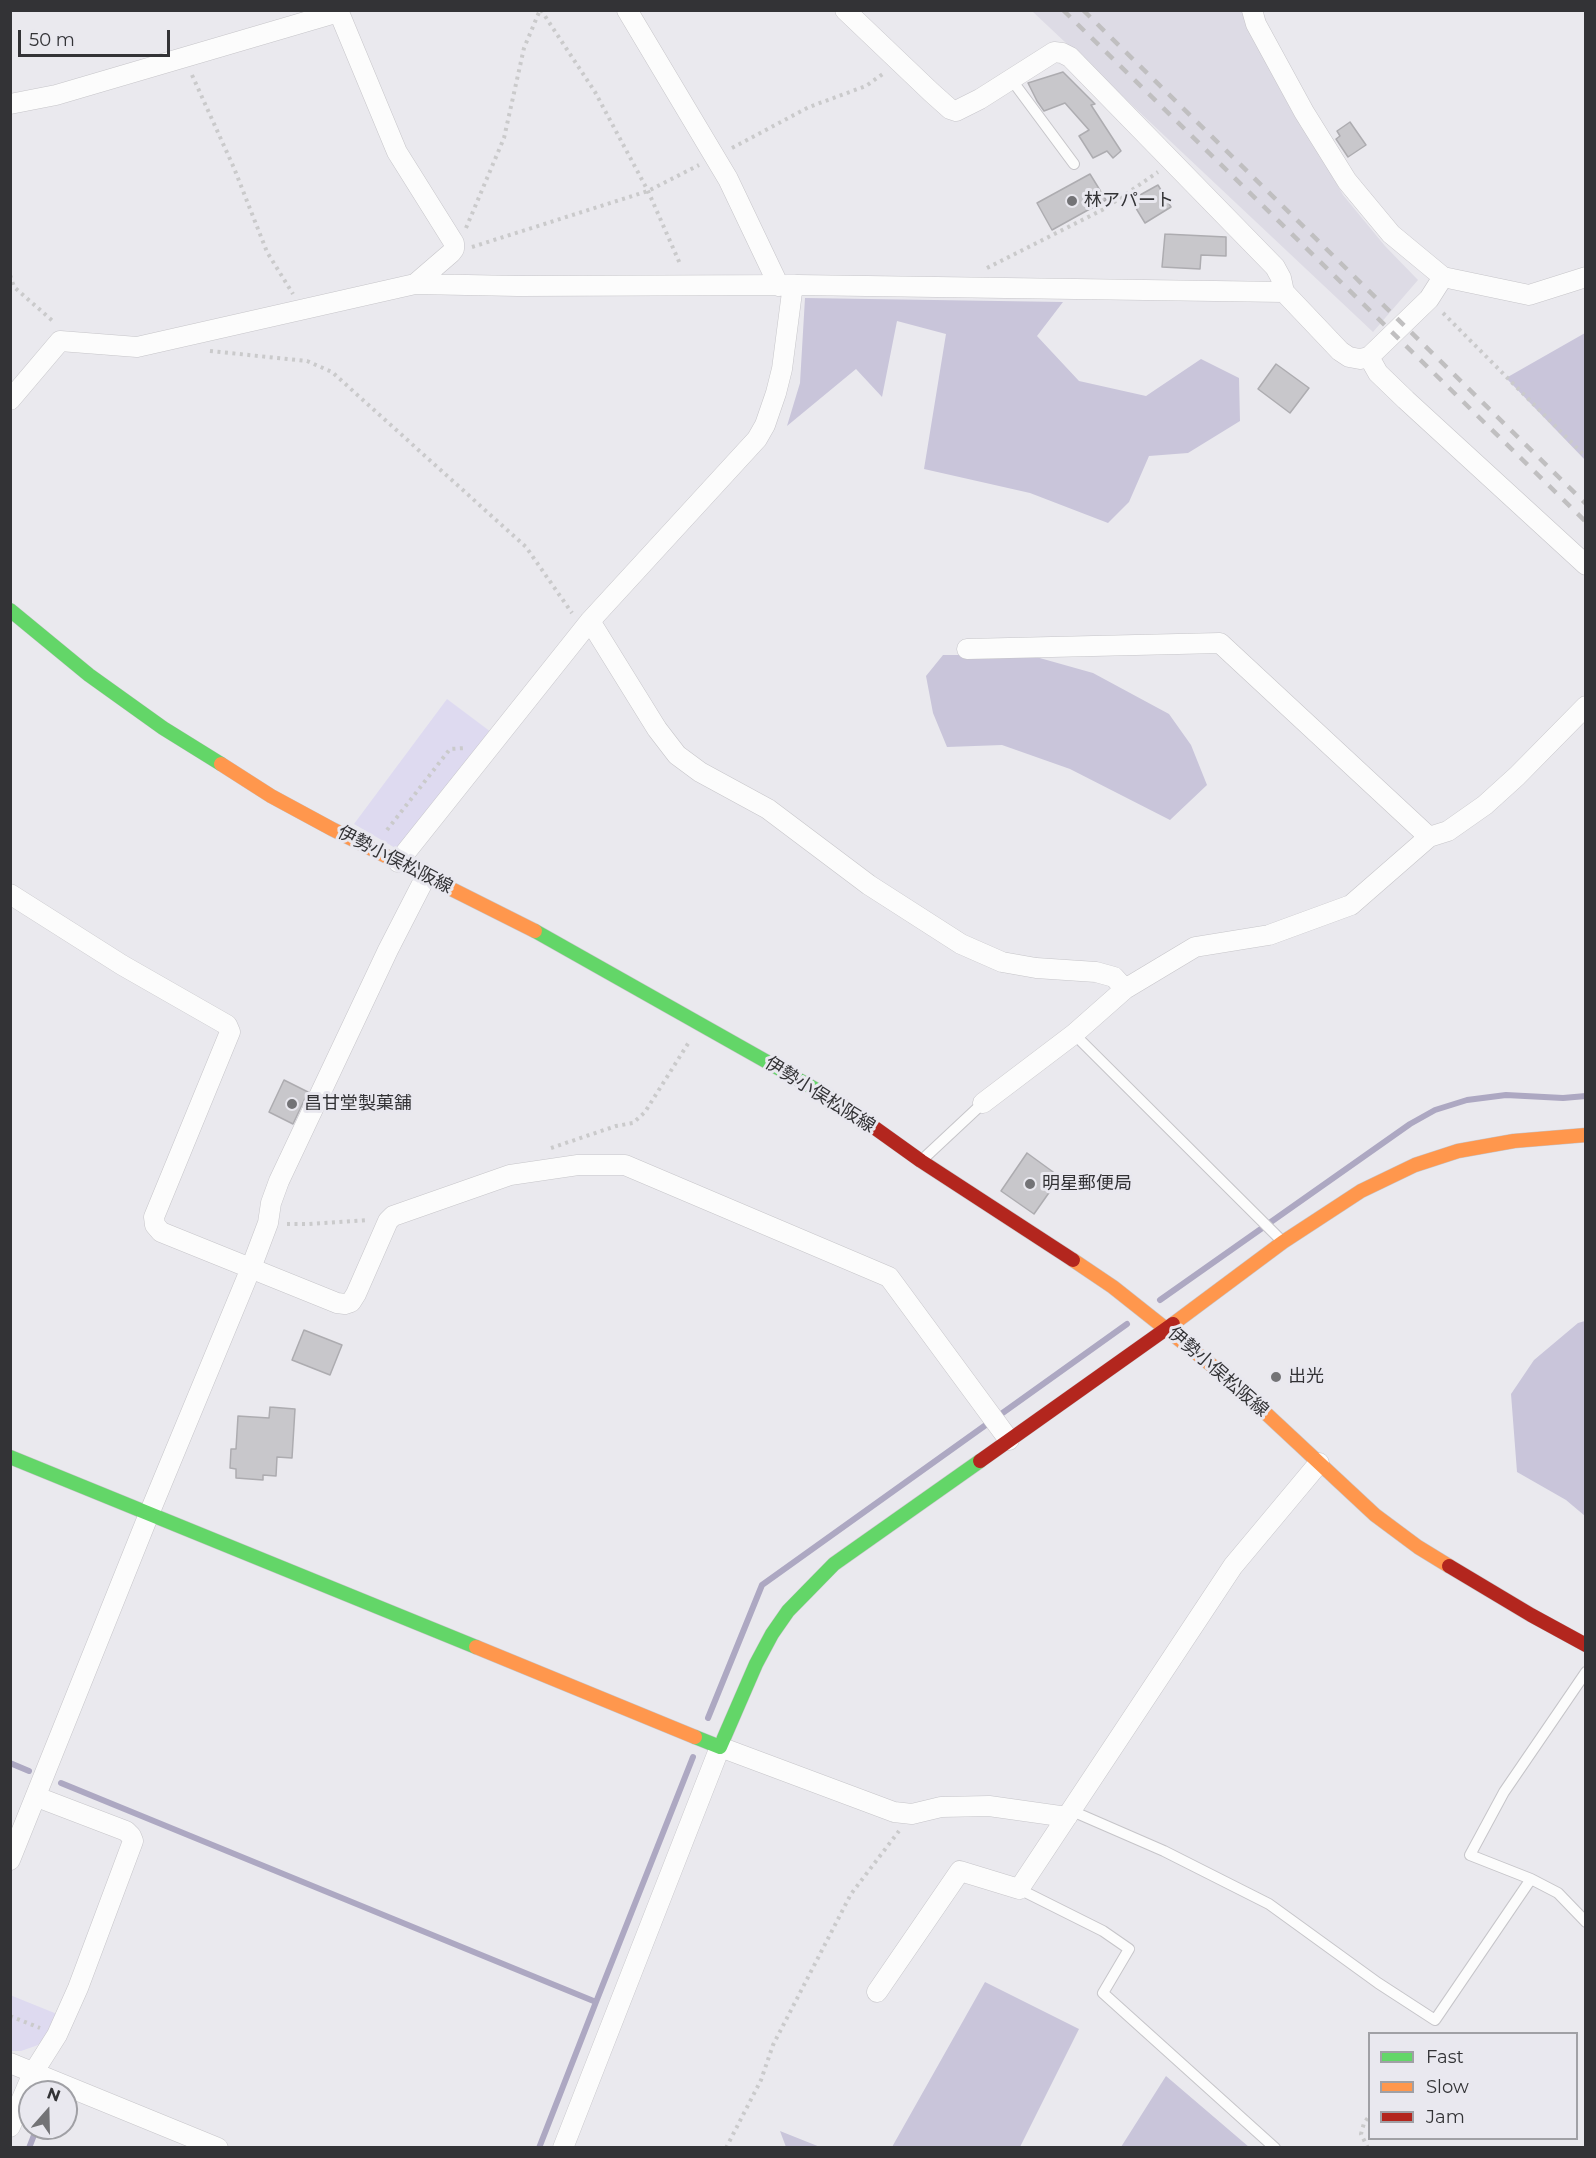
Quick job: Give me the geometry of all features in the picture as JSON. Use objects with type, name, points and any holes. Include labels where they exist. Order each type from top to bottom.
[{"type":"main road","name":"伊勢小俣松阪線","points":[[10,610],[88,675],[163,728],[271,796],[526,926],[829,1096],[921,1161],[1113,1287],[1167,1328],[1229,1379],[1375,1515],[1418,1547],[1586,1645]]},
{"type":"main road","points":[[10,1457],[720,1747],[756,1664],[772,1634],[810,1586],[834,1564],[1005,1435],[1167,1328],[1283,1242],[1361,1191],[1415,1165],[1458,1151],[1503,1143],[1586,1135]]},
{"type":"street","points":[[398,862],[587,624],[757,439],[765,425],[776,393],[782,369],[792,292],[716,157],[627,10]]},
{"type":"street","points":[[845,10],[950,109],[956,111],[981,99],[1054,52],[1070,57],[1275,267],[1281,278],[1284,292],[1340,351],[1350,357],[1360,359],[1370,357],[1429,299],[1443,277]]},
{"type":"street","points":[[1252,10],[1256,24],[1293,93],[1347,181],[1391,234],[1443,277],[1529,295],[1586,277]]},
{"type":"street","points":[[10,104],[56,95],[184,59],[339,11],[397,152],[449,231],[454,243],[454,249],[415,284]]},
{"type":"street","points":[[10,400],[60,341],[137,347],[415,284],[788,285],[1284,292]]},
{"type":"street","points":[[1370,357],[1378,373],[1399,394],[1586,565]]},
{"type":"street","points":[[587,624],[657,729],[677,754],[700,772],[768,808],[869,885],[961,944],[1002,962],[1036,968],[1096,972],[1114,977],[1125,989]]},
{"type":"street","points":[[967,649],[1220,643],[1429,837]]},
{"type":"street","points":[[983,1103],[1074,1035],[1125,989],[1195,947],[1269,935],[1351,905],[1429,837],[1448,831],[1485,805],[1586,706]]},
{"type":"street","points":[[10,1860],[251,1268],[268,1223],[271,1203],[290,1156],[388,950],[426,876]]},
{"type":"street","points":[[10,894],[122,964],[227,1025],[231,1032],[154,1217],[155,1225],[161,1232],[345,1305],[351,1302],[356,1294],[388,1221],[393,1216],[510,1175],[578,1165],[625,1165],[889,1277],[1005,1435]]},
{"type":"street","points":[[877,1992],[960,1871],[1019,1889],[1233,1566],[1319,1463]]},
{"type":"street","points":[[563,2148],[720,1747],[894,1812],[912,1814],[941,1807],[989,1806],[1069,1814]]},
{"type":"street","points":[[10,2127],[33,2073],[57,2035],[78,1988],[133,1841],[126,1831],[37,1797]]},
{"type":"street","points":[[10,2063],[218,2148]]},
{"type":"lane","points":[[1011,80],[1074,164]]},
{"type":"lane","points":[[1074,1035],[1283,1242]]},
{"type":"lane","points":[[921,1161],[983,1103]]},
{"type":"lane","points":[[1586,1672],[1504,1792],[1470,1855],[1531,1879],[1558,1893],[1586,1922]]},
{"type":"lane","points":[[1069,1814],[1164,1851],[1269,1904],[1378,1983],[1435,2020],[1531,1879]]},
{"type":"lane","points":[[1019,1889],[1103,1931],[1129,1948],[1103,1993],[1275,2148]]},
{"type":"path","points":[[541,10],[595,92],[648,191],[690,286]]},
{"type":"path","points":[[454,249],[462,238],[504,138],[524,48],[541,10]]},
{"type":"path","points":[[184,59],[234,168],[267,252],[303,310]]},
{"type":"path","points":[[454,249],[465,249],[648,191],[809,107],[866,86],[900,63]]},
{"type":"path","points":[[969,287],[970,276],[1104,209],[1173,161]]},
{"type":"path","points":[[10,275],[14,287],[55,323],[60,341]]},
{"type":"path","points":[[1429,299],[1586,457]]},
{"type":"path","points":[[183,338],[204,351],[307,361],[332,372],[526,547],[565,605],[587,624]]},
{"type":"path","points":[[372,849],[450,749],[464,747],[480,756]]},
{"type":"path","points":[[550,1148],[616,1126],[633,1123],[645,1112],[700,1024]]},
{"type":"path","points":[[268,1223],[350,1222],[393,1216]]},
{"type":"path","points":[[726,2148],[761,2080],[773,2045],[851,1894],[912,1814]]},
{"type":"path","points":[[10,2016],[57,2035]]},
{"type":"path","points":[[1368,2118],[1361,2134],[1368,2148]]},
{"type":"shaded area","points":[[1032,11],[1243,11],[1343,195],[1385,246],[1418,280],[1373,332]]},
{"type":"shaded area","points":[[805,298],[1063,302],[1037,336],[1079,381],[1146,396],[1201,359],[1239,378],[1240,421],[1188,453],[1149,456],[1129,502],[1108,523],[1030,493],[924,469],[946,334],[897,321],[882,397],[856,369],[787,426],[800,383]]},
{"type":"shaded area","points":[[1585,333],[1585,460],[1506,378]]},
{"type":"shaded area","points":[[943,655],[1029,655],[1093,673],[1169,714],[1191,745],[1207,785],[1170,820],[1070,769],[1002,745],[947,747],[933,713],[926,676]]},
{"type":"shaded area","points":[[447,699],[491,732],[397,849],[354,824]]},
{"type":"shaded area","points":[[1586,1321],[1585,1516],[1566,1500],[1517,1472],[1511,1394],[1534,1360],[1578,1323]]},
{"type":"shaded area","points":[[985,1982],[1079,2029],[1020,2147],[892,2147]]},
{"type":"shaded area","points":[[10,1995],[57,2014],[47,2037],[38,2045],[21,2051],[11,2051]]},
{"type":"shaded area","points":[[1166,2076],[1249,2147],[1121,2147]]},
{"type":"shaded area","points":[[780,2131],[820,2147],[786,2147]]},
{"type":"building","points":[[1063,72],[1095,104],[1091,105],[1121,151],[1113,158],[1107,151],[1093,158],[1079,136],[1089,130],[1065,103],[1044,111],[1037,101],[1028,83]]},
{"type":"building","points":[[1350,122],[1366,145],[1348,157],[1336,139],[1340,136],[1337,131]]},
{"type":"building","name":"林アパート","points":[[1090,174],[1106,200],[1052,230],[1037,203]]},
{"type":"building","points":[[1158,185],[1171,207],[1145,223],[1131,200]]},
{"type":"building","points":[[1165,234],[1226,237],[1226,256],[1201,255],[1200,269],[1162,267]]},
{"type":"building","points":[[1276,364],[1309,388],[1290,413],[1258,389]]},
{"type":"building","name":"昌甘堂製菓舗","points":[[284,1080],[308,1092],[293,1124],[269,1112]]},
{"type":"building","name":"明星郵便局","points":[[1027,1153],[1060,1177],[1034,1214],[1001,1191]]},
{"type":"building","points":[[304,1330],[342,1345],[330,1375],[292,1360]]},
{"type":"building","points":[[270,1407],[295,1409],[292,1458],[277,1457],[276,1476],[263,1475],[263,1480],[236,1478],[236,1469],[230,1468],[231,1449],[236,1449],[238,1416],[269,1418]]},
{"type":"waterway","points":[[1160,1300],[1410,1124],[1435,1110],[1467,1100],[1506,1095],[1563,1098],[1586,1096]]},
{"type":"waterway","points":[[708,1718],[762,1585],[1127,1324]]},
{"type":"waterway","points":[[61,1783],[596,2002],[693,1757]]},
{"type":"waterway","points":[[10,1763],[29,1771]]},
{"type":"waterway","points":[[539,2148],[596,2002]]},
{"type":"waterway","points":[[29,2148],[32,2140]]},
{"type":"railway","points":[[1063,10],[1586,522]]},
{"type":"railway","points":[[1083,10],[1586,504]]},
{"type":"traffic: fast","points":[[10,610],[89,675],[163,728],[221,764]]},
{"type":"traffic: fast","points":[[535,931],[840,1103]]},
{"type":"traffic: fast","points":[[10,1457],[476,1647]]},
{"type":"traffic: fast","points":[[695,1737],[720,1747],[756,1664],[772,1634],[788,1611],[834,1564],[980,1461]]},
{"type":"traffic: slow","points":[[221,764],[271,796],[332,829],[535,931]]},
{"type":"traffic: slow","points":[[1173,1324],[1283,1242],[1361,1191],[1415,1165],[1458,1151],[1514,1141],[1586,1135]]},
{"type":"traffic: slow","points":[[1073,1260],[1113,1287],[1229,1379],[1375,1515],[1418,1547],[1449,1566]]},
{"type":"traffic: slow","points":[[476,1647],[695,1737]]},
{"type":"traffic: jam","points":[[840,1103],[921,1161],[1073,1260]]},
{"type":"traffic: jam","points":[[980,1461],[1173,1324]]},
{"type":"traffic: jam","points":[[1449,1566],[1586,1645]]},
{"type":"place","name":"林アパート","points":[[1072,201]]},
{"type":"place","name":"昌甘堂製菓舗","points":[[292,1104]]},
{"type":"place","name":"明星郵便局","points":[[1030,1184]]},
{"type":"place","name":"出光","points":[[1276,1377]]}]
